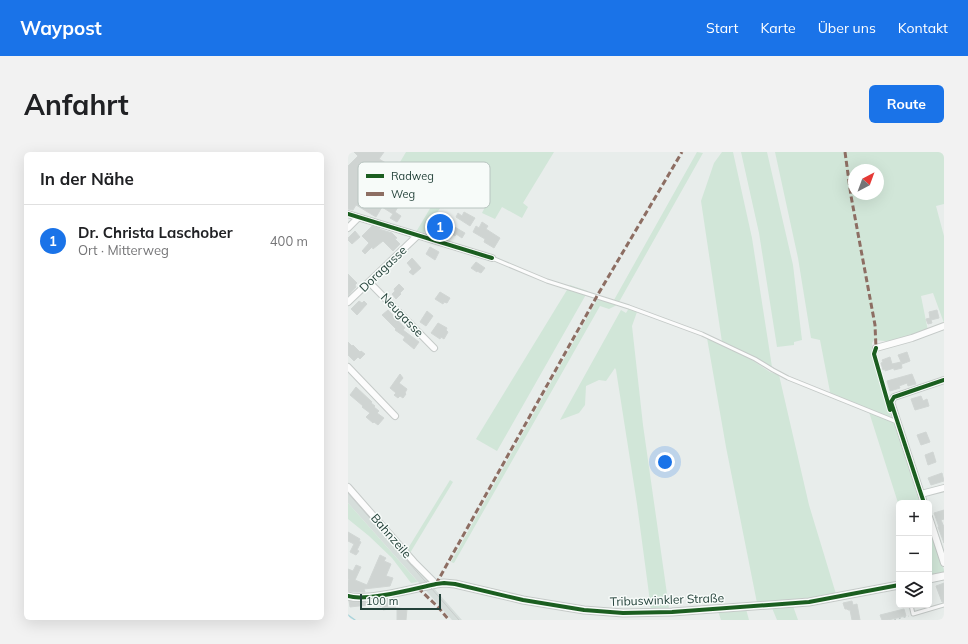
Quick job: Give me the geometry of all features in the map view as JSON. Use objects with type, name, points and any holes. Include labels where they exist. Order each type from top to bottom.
[{"type":"street","points":[[348,214],[492,258]]},
{"type":"street","points":[[348,228],[358,218]]},
{"type":"street","name":"Doragasse","points":[[348,302],[417,236]]},
{"type":"street","name":"Neugasse","points":[[370,282],[434,348]]},
{"type":"street","points":[[876,348],[912,338],[944,326]]},
{"type":"street","points":[[348,367],[395,416]]},
{"type":"street","points":[[923,500],[891,402],[894,397],[944,380]]},
{"type":"street","name":"Bahnzeile","points":[[348,487],[414,562],[436,584]]},
{"type":"street","points":[[921,494],[944,488]]},
{"type":"street","points":[[932,526],[944,563]]},
{"type":"street","points":[[932,578],[944,576]]},
{"type":"street","name":"Tribuswinkler Straße","points":[[348,596],[369,597],[444,583],[455,584],[523,600],[577,609],[623,613],[672,612],[809,602],[896,586]]},
{"type":"lane","points":[[492,258],[547,281],[629,307],[702,334],[754,359],[788,378],[898,422]]},
{"type":"lane","points":[[912,608],[913,614],[944,605]]},
{"type":"path","points":[[894,620],[913,614]]},
{"type":"shaded area","points":[[348,490],[462,620],[452,620],[348,503]]},
{"type":"green space","points":[[406,152],[554,152],[523,203],[528,207],[522,218],[502,207],[495,219],[482,213],[484,208],[490,208],[490,162],[400,162]]},
{"type":"green space","points":[[697,152],[703,153],[619,302],[614,300]]},
{"type":"green space","points":[[722,152],[733,152],[752,238],[772,367],[722,342],[701,201],[714,163]]},
{"type":"green space","points":[[741,152],[767,152],[793,265],[802,340],[794,342],[794,345],[777,347],[759,233]]},
{"type":"green space","points":[[775,152],[944,152],[944,204],[936,206],[944,236],[944,323],[933,293],[921,296],[928,331],[905,343],[874,340],[872,343],[873,354],[892,421],[898,431],[921,500],[897,500],[869,412],[831,397],[820,340],[811,338],[798,258]]},
{"type":"green space","points":[[430,208],[440,208],[423,234],[416,232]]},
{"type":"green space","points":[[570,285],[588,291],[497,451],[476,439]]},
{"type":"green space","points":[[598,298],[617,305],[609,309],[600,306],[454,563],[451,562]]},
{"type":"green space","points":[[629,308],[637,312],[632,326],[643,425],[669,608],[651,609],[637,504],[615,368],[606,381],[599,380],[586,386],[585,405],[579,413],[560,420],[621,310],[626,313]]},
{"type":"green space","points":[[707,338],[746,356],[770,372],[779,375],[809,505],[836,594],[802,600],[757,603],[726,447]]},
{"type":"green space","points":[[450,480],[453,482],[410,553],[407,550]]},
{"type":"green space","points":[[348,503],[418,582],[411,583],[392,558],[369,536],[348,519]]},
{"type":"green space","points":[[932,534],[944,570],[944,573],[932,575]]},
{"type":"green space","points":[[793,606],[798,620],[777,620],[772,608]]},
{"type":"green space","points":[[746,609],[749,620],[721,620],[718,611]]},
{"type":"building","points":[[354,152],[384,152],[379,159],[384,162],[358,162],[358,206],[356,205],[353,210],[348,209],[348,166],[358,156]]},
{"type":"building","points":[[361,208],[381,208],[376,217]]},
{"type":"building","points":[[384,208],[397,208],[395,212],[401,216],[397,222],[390,218],[393,214]]},
{"type":"building","points":[[464,212],[475,218],[470,226],[456,217],[458,213],[462,216]]},
{"type":"building","points":[[441,219],[465,233],[462,238],[449,232],[446,239],[434,232]]},
{"type":"building","points":[[482,222],[488,226],[486,229],[500,238],[494,248],[484,242],[485,239],[473,232],[476,226],[479,228]]},
{"type":"building","points":[[372,226],[392,233],[400,244],[393,251],[383,241],[373,249],[372,247],[365,254],[362,251],[369,243],[362,236]]},
{"type":"building","points":[[355,231],[360,237],[352,244],[348,238]]},
{"type":"building","points":[[430,247],[439,252],[435,260],[426,254]]},
{"type":"building","points":[[412,258],[421,268],[413,275],[409,272],[412,269],[407,263]]},
{"type":"building","points":[[476,262],[485,268],[481,273],[471,268]]},
{"type":"building","points":[[348,274],[357,283],[355,285],[356,287],[348,296]]},
{"type":"building","points":[[399,284],[404,289],[396,299],[392,294],[395,291],[394,289]]},
{"type":"building","points":[[440,292],[450,298],[447,303],[444,302],[443,304],[435,299]]},
{"type":"building","points":[[359,301],[362,303],[364,301],[367,304],[357,315],[351,309]]},
{"type":"building","points":[[388,310],[405,328],[403,330],[419,342],[414,349],[403,340],[405,337],[395,330],[396,329],[382,315]]},
{"type":"building","points":[[937,310],[939,318],[931,320],[932,323],[928,324],[926,319],[930,318],[929,312]]},
{"type":"building","points":[[427,311],[433,316],[426,326],[420,322]]},
{"type":"building","points":[[438,323],[447,328],[446,330],[448,332],[444,339],[441,337],[440,339],[431,333]]},
{"type":"building","points":[[348,342],[360,352],[361,351],[365,354],[360,359],[358,357],[354,361],[348,355]]},
{"type":"building","points":[[907,352],[910,361],[902,364],[898,355]]},
{"type":"building","points":[[890,357],[892,364],[901,362],[902,368],[894,370],[894,368],[885,371],[885,369],[883,370],[881,363],[883,362],[882,360]]},
{"type":"building","points":[[400,374],[403,378],[399,383],[407,389],[403,398],[400,396],[398,398],[394,395],[396,393],[390,388]]},
{"type":"building","points":[[912,374],[916,384],[908,386],[907,383],[899,386],[900,388],[890,391],[887,381]]},
{"type":"building","points":[[356,387],[372,402],[371,403],[375,406],[374,407],[379,411],[377,413],[384,418],[378,425],[366,417],[370,413],[350,395]]},
{"type":"building","points":[[921,396],[923,401],[927,399],[929,406],[915,410],[911,399]]},
{"type":"building","points":[[926,432],[930,442],[921,445],[917,435]]},
{"type":"building","points":[[933,452],[936,462],[928,465],[925,455]]},
{"type":"building","points":[[942,473],[944,481],[931,485],[928,478]]},
{"type":"building","points":[[944,510],[944,519],[941,520],[944,527],[944,543],[934,513]]},
{"type":"building","points":[[348,532],[360,539],[359,541],[361,542],[357,550],[359,551],[356,555],[350,552],[354,544],[348,541]]},
{"type":"building","points":[[380,555],[386,558],[384,561],[391,564],[386,576],[393,578],[390,586],[364,589],[365,592],[348,591],[348,569],[353,571],[356,565],[361,567],[355,580],[367,585]]},
{"type":"building","points":[[944,583],[944,602],[942,602],[936,586]]},
{"type":"building","points":[[395,598],[396,608],[383,610],[380,604],[350,607],[349,601],[366,602]]},
{"type":"building","points":[[852,601],[853,605],[857,604],[860,620],[852,620],[850,610],[845,609],[843,603]]},
{"type":"building","points":[[397,608],[407,609],[406,620],[397,620]]},
{"type":"building","points":[[904,609],[906,616],[882,620],[880,615]]},
{"type":"waterway","points":[[348,615],[355,620]]},
{"type":"tram line","points":[[348,493],[459,620]]},
{"type":"marked path","points":[[436,584],[597,296],[682,152]]},
{"type":"marked path","points":[[845,152],[851,196],[875,325],[876,348]]},
{"type":"marked path","points":[[418,588],[449,620]]},
{"type":"cycle path","points":[[348,214],[492,258]]},
{"type":"cycle path","points":[[876,348],[874,354],[890,410]]},
{"type":"cycle path","points":[[923,500],[891,402],[894,397],[944,380]]},
{"type":"cycle path","points":[[348,596],[378,596],[444,583],[455,584],[523,600],[584,610],[623,613],[672,612],[809,602],[896,586]]},
{"type":"place","name":"Dr. Christa Laschober","points":[[440,227]]}]
